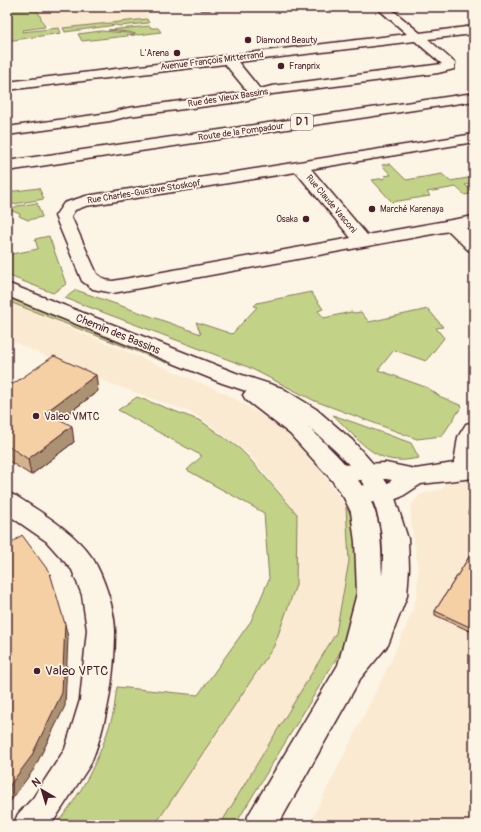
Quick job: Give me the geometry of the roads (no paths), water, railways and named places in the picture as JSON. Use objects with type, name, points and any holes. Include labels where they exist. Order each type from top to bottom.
[{"type":"street","points":[[382,7],[416,37]]},
{"type":"street","name":"Avenue François Mitterrand","points":[[7,86],[474,30]]},
{"type":"street","name":"Rue des Vieux Bassins","points":[[7,131],[95,120],[128,112],[229,99],[256,93],[438,69],[449,66],[449,63],[416,37]]},
{"type":"street","points":[[228,59],[256,93]]},
{"type":"street","name":"Route de la Pompadour","points":[[7,153],[97,144],[474,89]]},
{"type":"street","name":"Route de la Pompadour","points":[[7,166],[474,97]]},
{"type":"street","points":[[7,159],[164,138],[178,132]]},
{"type":"street","name":"Rue Charles-Gustave Stoskopf","points":[[474,138],[86,201],[73,204],[65,210],[63,216],[89,277],[100,285],[113,287],[474,221]]},
{"type":"street","name":"Rue Claude Vasconi","points":[[300,166],[362,241]]},
{"type":"street","points":[[453,225],[474,246]]},
{"type":"street","name":"Chemin des Bassins","points":[[7,289],[229,378],[274,393],[308,414],[344,445],[374,482]]},
{"type":"street","name":"Chemin des Bassins","points":[[229,378],[298,429],[339,473],[355,495],[362,512],[368,542],[370,593],[350,670]]},
{"type":"street","points":[[339,473],[374,482],[393,491],[416,477],[469,470],[469,436],[474,429]]},
{"type":"street","points":[[355,495],[374,482]]},
{"type":"street","points":[[260,825],[350,670],[378,637],[394,596],[396,568],[395,539],[390,518],[374,482]]},
{"type":"street","points":[[7,502],[55,534],[83,565],[95,595],[101,630],[95,700],[79,755],[44,809],[29,825]]},
{"type":"place","name":"Diamond Beauty","points":[[248,40]]},
{"type":"place","name":"L'Arena","points":[[177,53]]},
{"type":"place","name":"Franprix","points":[[281,66]]},
{"type":"place","name":"Marché Karenaya","points":[[372,209]]},
{"type":"place","name":"Osaka","points":[[306,219]]},
{"type":"place","name":"Valeo VMTC","points":[[36,416]]},
{"type":"place","name":"Valeo VPTC","points":[[37,671]]}]
